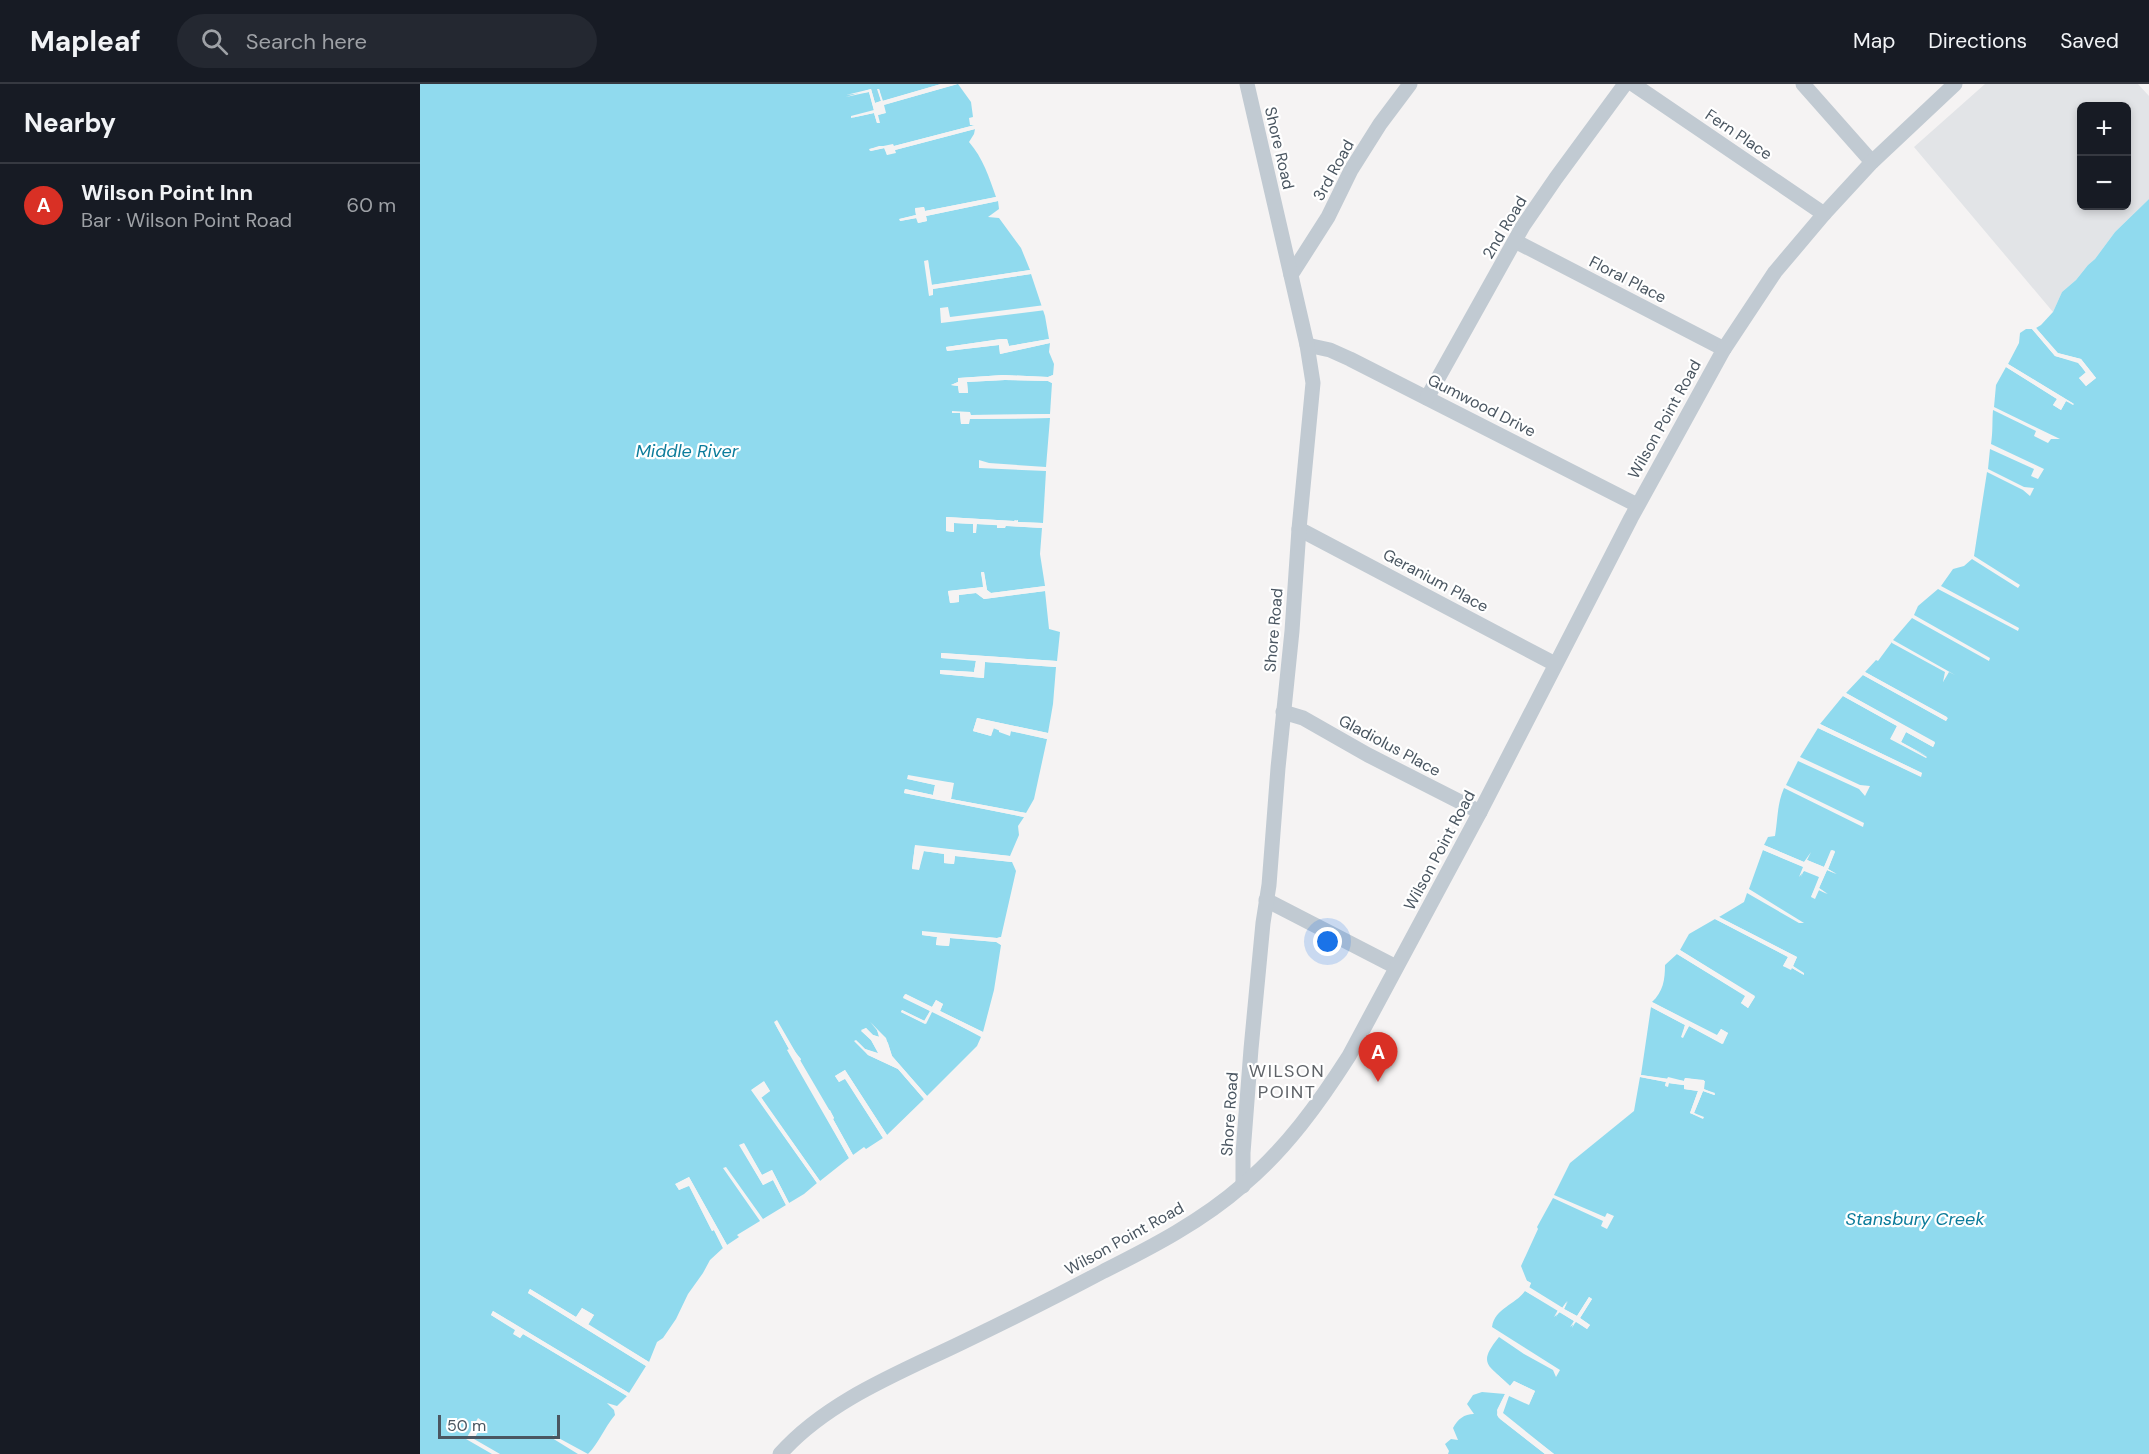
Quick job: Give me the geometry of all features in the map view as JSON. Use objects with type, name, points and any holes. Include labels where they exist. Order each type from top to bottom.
[{"type":"street","name":"Shore Road","points":[[1243,1186],[1243,1154],[1251,1049],[1269,885],[1313,383],[1307,345],[1247,84]]},
{"type":"street","name":"3rd Road","points":[[1291,276],[1328,217],[1357,161],[1380,124],[1410,84]]},
{"type":"street","name":"2nd Road","points":[[1427,398],[1515,241],[1556,178],[1625,84]]},
{"type":"street","name":"Fern Place","points":[[1633,84],[1824,214]]},
{"type":"street","name":"Wilson Point Road","points":[[780,1454],[820,1418],[847,1401],[914,1364],[1156,1245],[1243,1186],[1284,1146],[1329,1087],[1349,1056],[1480,812],[1637,505],[1724,349],[1775,272],[1824,214],[1872,162],[1955,84]]},
{"type":"street","points":[[1809,86],[1872,162]]},
{"type":"street","name":"Floral Place","points":[[1515,241],[1724,349]]},
{"type":"street","name":"Gumwood Drive","points":[[1307,345],[1330,350],[1637,505]]},
{"type":"street","name":"Geranium Place","points":[[1299,529],[1555,664]]},
{"type":"street","name":"Gladiolus Place","points":[[1283,712],[1303,718],[1368,755],[1480,812]]},
{"type":"street","points":[[1266,900],[1396,967]]},
{"type":"shaded area","points":[[1985,84],[2138,84],[2149,96],[2149,199],[2115,232],[2095,259],[2062,292],[2053,312],[1914,147]]},
{"type":"water","name":"Middle River","points":[[420,84],[941,84],[882,101],[879,89],[881,101],[875,103],[871,89],[846,97],[869,92],[874,111],[851,118],[874,113],[877,123],[878,115],[885,113],[883,105],[958,84],[971,102],[973,117],[969,118],[970,125],[975,125],[894,146],[879,146],[870,149],[871,151],[885,148],[887,155],[895,150],[975,129],[969,142],[982,161],[996,197],[925,211],[924,207],[915,209],[916,215],[900,219],[900,221],[917,218],[918,223],[927,221],[926,216],[998,201],[999,209],[988,217],[999,218],[1021,248],[1030,270],[931,285],[928,260],[929,295],[933,295],[932,289],[1031,274],[1045,316],[1049,339],[1009,346],[1007,339],[1001,339],[946,347],[947,351],[999,345],[1000,354],[1050,343],[1049,352],[1054,364],[1053,375],[1048,377],[1003,375],[959,378],[958,382],[951,385],[958,386],[959,393],[968,393],[967,382],[1005,380],[1052,383],[1050,414],[970,415],[970,412],[960,413],[961,424],[969,424],[969,419],[1050,418],[1046,467],[989,463],[979,460],[979,468],[1046,471],[1043,523],[947,517],[946,531],[953,532],[954,523],[974,524],[973,532],[975,533],[976,524],[1042,528],[1040,554],[1045,586],[991,593],[987,590],[984,572],[981,573],[984,587],[948,591],[950,603],[959,602],[958,595],[976,593],[984,599],[1045,591],[1049,629],[1060,632],[1057,661],[942,653],[941,658],[976,660],[974,672],[940,670],[941,674],[983,678],[985,662],[1056,667],[1048,733],[977,718],[973,731],[991,736],[993,728],[1010,735],[1010,731],[1047,739],[1034,799],[1026,813],[951,799],[953,783],[908,779],[935,785],[933,795],[905,789],[904,793],[1024,817],[1018,826],[1019,835],[1010,856],[915,846],[912,868],[919,869],[923,851],[945,854],[944,863],[954,864],[955,856],[1012,862],[1016,871],[1001,937],[922,932],[922,935],[937,937],[936,945],[949,946],[950,938],[997,942],[1001,945],[994,990],[983,1032],[940,1011],[943,1004],[936,1000],[932,1007],[906,994],[903,997],[930,1011],[925,1021],[902,1010],[901,1012],[925,1024],[932,1011],[981,1037],[977,1046],[927,1096],[892,1056],[888,1043],[871,1022],[880,1037],[873,1035],[866,1028],[861,1031],[871,1040],[879,1054],[865,1049],[856,1040],[868,1055],[898,1069],[924,1099],[887,1135],[845,1070],[835,1076],[839,1082],[845,1078],[883,1138],[853,1155],[801,1060],[774,1022],[849,1158],[820,1181],[761,1097],[770,1091],[764,1082],[752,1090],[817,1183],[789,1203],[772,1170],[762,1175],[744,1144],[740,1145],[763,1185],[773,1180],[786,1205],[763,1219],[726,1167],[723,1168],[760,1221],[737,1235],[739,1237],[727,1245],[689,1177],[676,1184],[679,1190],[689,1185],[723,1248],[710,1260],[688,1294],[676,1319],[663,1338],[657,1342],[649,1362],[588,1324],[594,1315],[582,1308],[576,1317],[530,1289],[528,1293],[646,1366],[629,1393],[493,1311],[491,1315],[516,1330],[514,1334],[520,1338],[523,1334],[627,1396],[617,1406],[607,1403],[614,1410],[615,1415],[588,1454],[553,1435],[552,1438],[578,1454],[500,1454],[474,1439],[484,1422],[478,1418],[466,1439],[492,1454],[420,1454]]},
{"type":"water","name":"Stansbury Creek","points":[[2149,199],[2149,1454],[1554,1454],[1505,1417],[1502,1412],[1509,1395],[1529,1404],[1535,1391],[1514,1381],[1510,1386],[1491,1368],[1487,1359],[1488,1353],[1499,1337],[1553,1370],[1556,1377],[1560,1370],[1492,1327],[1497,1315],[1525,1291],[1558,1311],[1556,1317],[1559,1312],[1574,1321],[1572,1328],[1576,1321],[1587,1329],[1590,1325],[1580,1318],[1592,1299],[1589,1297],[1577,1316],[1564,1309],[1568,1301],[1563,1308],[1529,1287],[1531,1283],[1527,1281],[1521,1266],[1537,1227],[1553,1198],[1603,1221],[1601,1226],[1607,1229],[1614,1216],[1607,1213],[1605,1217],[1554,1195],[1570,1163],[1634,1111],[1640,1077],[1666,1082],[1665,1086],[1668,1083],[1684,1085],[1684,1089],[1698,1091],[1690,1113],[1703,1118],[1694,1113],[1703,1091],[1714,1095],[1715,1093],[1703,1089],[1704,1080],[1685,1078],[1684,1081],[1641,1075],[1651,1007],[1685,1025],[1682,1038],[1689,1026],[1722,1044],[1728,1033],[1721,1029],[1717,1036],[1652,1002],[1663,985],[1665,965],[1677,954],[1746,996],[1741,1003],[1748,1008],[1755,997],[1680,950],[1689,934],[1715,919],[1788,957],[1783,966],[1804,975],[1793,966],[1797,957],[1719,917],[1744,902],[1747,893],[1799,923],[1804,923],[1749,889],[1763,850],[1804,867],[1801,877],[1804,870],[1820,877],[1811,897],[1819,890],[1827,894],[1819,888],[1827,870],[1836,874],[1828,869],[1835,852],[1831,850],[1824,867],[1807,860],[1804,862],[1764,845],[1768,837],[1775,836],[1784,788],[1863,827],[1864,823],[1786,785],[1798,761],[1859,789],[1865,796],[1870,786],[1860,785],[1800,757],[1818,728],[1920,776],[1922,773],[1820,724],[1843,696],[1897,726],[1891,739],[1927,756],[1901,742],[1906,732],[1933,747],[1935,742],[1846,693],[1863,675],[1946,721],[1947,717],[1865,672],[1876,660],[1878,661],[1892,642],[1945,672],[1943,682],[1949,672],[1955,675],[1893,640],[1912,618],[1989,661],[1990,658],[1914,615],[1918,606],[1938,589],[2018,631],[2019,628],[1941,586],[1953,569],[1964,566],[1972,559],[2018,588],[2020,585],[1974,556],[1987,472],[2023,490],[2030,496],[2034,488],[2024,487],[1988,469],[1990,449],[2034,469],[2031,476],[2038,479],[2044,469],[1991,444],[1993,410],[2036,431],[2034,436],[2048,443],[2051,439],[2060,439],[1994,407],[1996,385],[2006,367],[2057,399],[2053,405],[2061,410],[2066,401],[2074,404],[2008,364],[2019,343],[2020,333],[2026,329],[2032,329],[2055,356],[2078,362],[2086,373],[2079,378],[2086,386],[2096,378],[2081,359],[2058,353],[2036,328],[2053,312],[2062,292],[2095,259],[2115,232]]},
{"type":"water","points":[[1482,1392],[1505,1394],[1497,1410],[1498,1417],[1545,1454],[1448,1454],[1449,1451],[1445,1444],[1451,1439],[1458,1440],[1453,1428],[1464,1416],[1474,1414],[1467,1404],[1473,1395]]},
{"type":"pier","points":[[941,84],[957,84],[884,105],[886,113],[878,115],[880,123],[877,123],[874,113],[851,118],[851,116],[874,110],[869,92],[846,95],[871,89],[875,103],[881,101],[877,89],[883,101]]},
{"type":"pier","points":[[975,125],[975,129],[895,150],[896,153],[887,155],[884,148],[870,151],[869,149],[893,144],[894,146]]},
{"type":"pier","points":[[996,197],[998,201],[926,216],[927,221],[918,223],[916,218],[900,221],[899,219],[916,215],[915,208],[924,207],[925,211]]},
{"type":"pier","points":[[928,260],[932,285],[1030,270],[1031,274],[933,289],[933,295],[929,296],[924,261]]},
{"type":"pier","points":[[1045,305],[1046,310],[941,323],[940,308],[948,307],[950,317]]},
{"type":"pier","points":[[2036,328],[2057,353],[2081,359],[2096,378],[2086,386],[2079,378],[2086,372],[2078,363],[2055,356],[2032,329]]},
{"type":"pier","points":[[1007,339],[1009,346],[1049,339],[1050,343],[1000,354],[999,345],[947,351],[946,347]]},
{"type":"pier","points":[[2008,364],[2074,404],[2066,401],[2061,410],[2053,405],[2057,399],[2006,367]]},
{"type":"pier","points":[[1003,375],[1048,377],[1053,375],[1052,383],[1005,380],[967,382],[968,393],[959,393],[958,386],[951,385],[958,382],[958,378]]},
{"type":"pier","points":[[952,411],[970,412],[971,415],[1050,414],[1050,418],[970,419],[969,424],[961,424],[960,413],[952,413]]},
{"type":"pier","points":[[946,517],[1043,523],[1042,528],[1006,526],[997,528],[997,525],[977,524],[976,533],[973,533],[973,524],[954,523],[954,532],[946,531]]},
{"type":"pier","points":[[981,572],[984,572],[987,590],[991,593],[1045,586],[1045,591],[984,599],[976,593],[959,595],[959,602],[950,603],[948,591],[983,587]]},
{"type":"pier","points":[[941,653],[1057,661],[1056,667],[985,662],[984,678],[940,674],[940,670],[974,672],[976,661],[941,658]]},
{"type":"pier","points":[[1865,672],[1948,718],[1946,721],[1863,675]]},
{"type":"pier","points":[[1846,693],[1935,743],[1933,747],[1906,732],[1901,742],[1927,757],[1890,739],[1897,726],[1843,696]]},
{"type":"pier","points":[[977,718],[1048,733],[1048,736],[1047,739],[1011,731],[1010,736],[994,728],[991,736],[973,731]],"holes":[[[979,721],[1048,736],[1011,728],[1007,732],[994,725],[991,726],[989,732],[977,729]]]},
{"type":"pier","points":[[1820,724],[1922,773],[1921,777],[1818,728]]},
{"type":"pier","points":[[908,775],[954,783],[951,799],[1026,813],[1024,817],[904,793],[905,789],[933,795],[935,785],[907,779]]},
{"type":"pier","points":[[915,845],[1010,856],[1012,862],[955,856],[954,864],[944,863],[944,854],[924,851],[919,870],[912,869]]},
{"type":"pier","points":[[1764,845],[1804,862],[1811,852],[1807,860],[1824,867],[1832,850],[1835,851],[1828,869],[1837,874],[1827,870],[1819,888],[1828,894],[1819,890],[1815,899],[1811,897],[1819,877],[1804,871],[1799,877],[1803,867],[1763,850]]},
{"type":"pier","points":[[1719,917],[1797,957],[1793,966],[1804,975],[1783,966],[1788,957],[1715,919]]},
{"type":"pier","points":[[922,931],[1001,937],[1001,945],[996,942],[950,938],[949,946],[936,945],[937,937],[922,935]]},
{"type":"pier","points":[[1680,950],[1755,996],[1748,1008],[1741,1003],[1745,996],[1677,954]]},
{"type":"pier","points":[[905,994],[932,1007],[936,1000],[943,1004],[940,1011],[983,1032],[981,1036],[932,1012],[926,1024],[901,1012],[902,1010],[924,1021],[930,1011],[903,998]]},
{"type":"pier","points":[[1652,1002],[1717,1035],[1721,1029],[1728,1033],[1723,1044],[1689,1026],[1683,1038],[1681,1037],[1685,1025],[1651,1007]]},
{"type":"pier","points":[[777,1020],[830,1110],[853,1155],[849,1158],[787,1050],[789,1049],[774,1022]]},
{"type":"pier","points":[[870,1022],[886,1038],[892,1056],[927,1096],[924,1099],[898,1069],[868,1055],[854,1041],[856,1040],[865,1049],[878,1053],[871,1040],[861,1030],[866,1028],[879,1037],[877,1030]]},
{"type":"pier","points":[[845,1070],[887,1135],[883,1138],[845,1079],[839,1082],[835,1076]]},
{"type":"pier","points":[[1641,1075],[1684,1081],[1685,1078],[1705,1081],[1704,1089],[1715,1095],[1703,1091],[1694,1113],[1704,1117],[1703,1119],[1690,1113],[1698,1091],[1684,1089],[1684,1085],[1669,1083],[1668,1087],[1665,1086],[1666,1082],[1640,1077]]},
{"type":"pier","points":[[764,1081],[770,1091],[761,1098],[820,1181],[817,1183],[751,1090]]},
{"type":"pier","points":[[744,1143],[762,1175],[772,1170],[789,1203],[786,1205],[773,1180],[763,1185],[739,1145]]},
{"type":"pier","points":[[689,1177],[727,1245],[723,1248],[689,1186],[679,1190],[675,1184]]},
{"type":"pier","points":[[1524,1279],[1531,1283],[1529,1288],[1562,1308],[1567,1301],[1564,1309],[1577,1316],[1589,1297],[1592,1299],[1580,1318],[1590,1325],[1587,1329],[1576,1322],[1570,1327],[1574,1321],[1560,1312],[1554,1317],[1558,1310],[1522,1289],[1526,1288],[1527,1284]]},
{"type":"pier","points":[[530,1289],[576,1317],[582,1308],[594,1315],[588,1325],[649,1362],[646,1366],[528,1293]]},
{"type":"pier","points":[[493,1311],[629,1393],[627,1396],[523,1334],[520,1338],[513,1334],[515,1330],[491,1315]]},
{"type":"pier","points":[[1484,1362],[1510,1386],[1514,1381],[1535,1391],[1529,1405],[1509,1396],[1503,1413],[1554,1454],[1545,1454],[1500,1419],[1497,1415],[1498,1409],[1507,1387],[1486,1367]]},
{"type":"place","name":"Wilson Point Inn","points":[[1378,1082]]},
{"type":"district","name":"WILSON POINT","points":[[1287,1081]]}]
